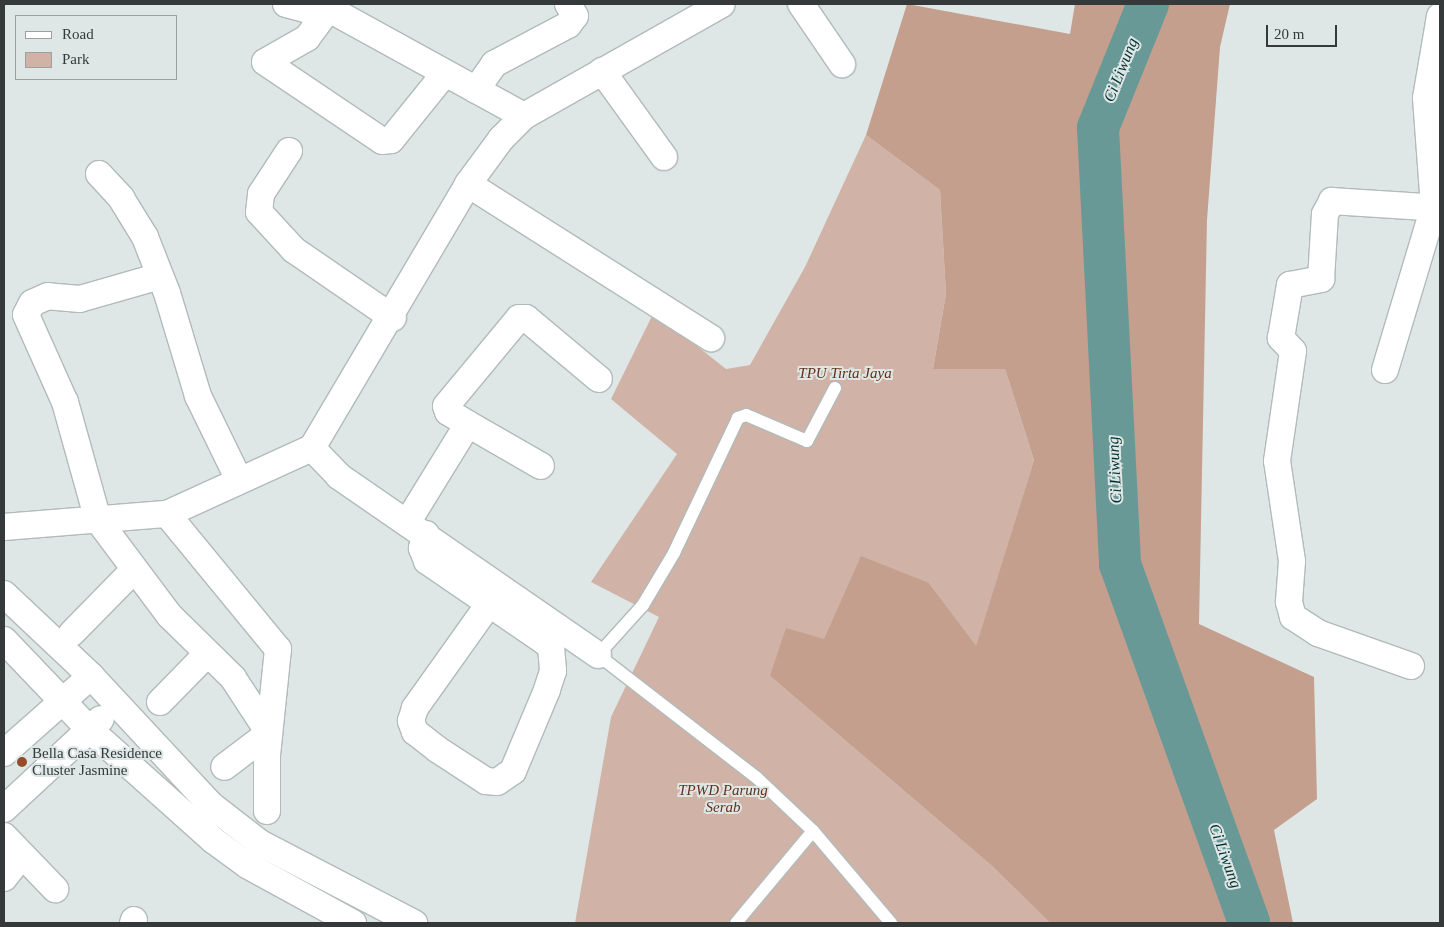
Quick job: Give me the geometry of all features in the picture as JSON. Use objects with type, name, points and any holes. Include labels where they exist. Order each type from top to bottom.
[{"type":"street","points":[[286,4],[309,10],[332,7],[445,73],[524,116]]},
{"type":"street","points":[[476,90],[494,64],[568,25],[575,16],[568,4]]},
{"type":"street","points":[[4,527],[167,514],[312,448],[393,318],[468,184],[524,116],[722,4]]},
{"type":"street","points":[[801,4],[842,64]]},
{"type":"street","points":[[332,7],[307,38],[265,62],[382,141],[391,140],[445,73]]},
{"type":"street","points":[[1386,370],[1437,207],[1426,98],[1440,16]]},
{"type":"street","points":[[602,71],[664,157]]},
{"type":"street","points":[[290,152],[260,194],[259,212],[294,250],[393,318]]},
{"type":"street","points":[[99,174],[132,212],[160,276],[198,396],[239,480]]},
{"type":"street","points":[[468,184],[711,338]]},
{"type":"street","points":[[1411,666],[1318,633],[1294,617],[1290,602],[1292,561],[1277,461],[1293,350],[1281,338],[1290,284],[1321,279],[1325,214],[1332,201],[1437,207]]},
{"type":"street","points":[[160,276],[80,299],[48,296],[27,308],[26,315],[65,402],[98,520],[133,571],[207,654],[233,678],[269,732]]},
{"type":"street","points":[[541,466],[448,412],[446,406],[519,318],[526,318],[600,379]]},
{"type":"street","points":[[416,529],[468,424]]},
{"type":"street","points":[[312,448],[339,476],[416,529],[503,596],[598,655]]},
{"type":"street","points":[[167,514],[278,648],[279,674],[269,732],[267,811]]},
{"type":"street","points":[[72,633],[133,571]]},
{"type":"street","points":[[4,594],[90,676],[211,805],[260,843],[366,898],[399,920]]},
{"type":"street","points":[[503,596],[544,641],[553,659],[548,690],[513,771],[497,782],[486,781],[437,749],[415,732],[411,721],[414,708],[503,596]]},
{"type":"street","points":[[4,640],[62,703],[90,730],[233,855],[354,923],[366,898]]},
{"type":"street","points":[[160,702],[207,654]]},
{"type":"street","points":[[4,754],[90,676]]},
{"type":"street","points":[[4,809],[116,704]]},
{"type":"street","points":[[224,767],[269,732]]},
{"type":"street","points":[[4,836],[55,889]]},
{"type":"street","points":[[4,877],[22,854]]},
{"type":"lane","points":[[835,388],[808,441],[746,416],[738,418],[674,553],[643,605],[628,616],[598,655],[756,778],[813,831],[890,923]]},
{"type":"lane","points":[[736,923],[813,831]]},
{"type":"green space","points":[[866,135],[940,190],[946,294],[933,369],[1005,369],[1034,460],[976,647],[929,583],[824,640],[770,676],[992,866],[1050,923],[575,923],[611,717],[659,617],[591,582],[677,454],[611,399],[654,312],[726,369],[750,365],[805,267]]},
{"type":"shaded area","points":[[907,4],[1070,34],[1075,4],[1230,4],[1220,47],[1207,220],[1199,624],[1314,677],[1317,799],[1274,830],[1293,923],[1050,923],[992,866],[770,676],[786,628],[824,639],[861,556],[929,583],[976,646],[1034,460],[1005,369],[933,369],[946,294],[940,190],[866,135]]},
{"type":"waterway","name":"Ci Liwung","points":[[1148,4],[1098,128],[1120,564],[1249,923]]},
{"type":"place","name":"Bella Casa Residence Cluster Jasmine","points":[[22,762]]},
{"type":"park label","name":"TPU Tirta Jaya","points":[[845,374]]},
{"type":"park label","name":"TPWD Parung Serab","points":[[723,798]]}]
